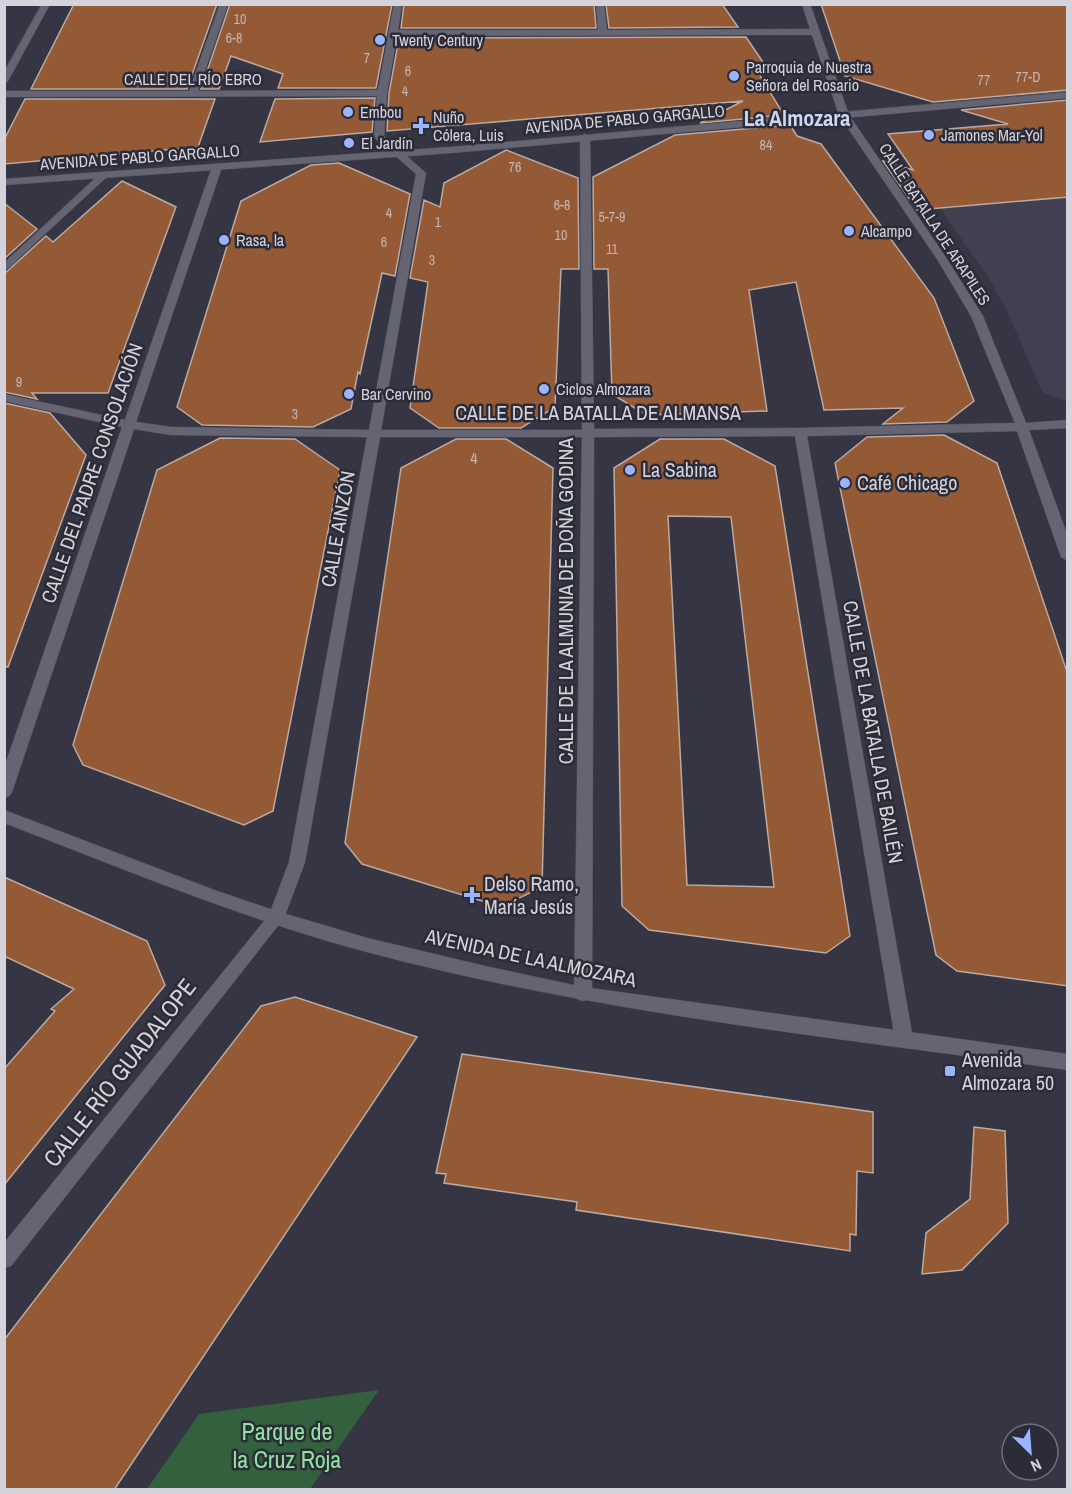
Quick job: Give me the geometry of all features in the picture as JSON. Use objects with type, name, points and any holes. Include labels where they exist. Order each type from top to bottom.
[{"type":"street","points":[[4,81],[46,4]]},
{"type":"street","points":[[192,94],[224,4]]},
{"type":"street","points":[[398,4],[382,93],[379,137],[398,153]]},
{"type":"street","points":[[600,4],[603,33]]},
{"type":"street","name":"CALLE BATALLA DE ARAPILES","points":[[806,4],[844,115],[942,259],[977,316],[1022,427],[1068,557]]},
{"type":"street","points":[[393,33],[815,32]]},
{"type":"street","name":"CALLE DEL RÍO EBRO","points":[[4,94],[382,93]]},
{"type":"street","name":"AVENIDA DE PABLO GARGALLO","points":[[4,182],[398,153],[1068,95]]},
{"type":"street","name":"CALLE DE LA ALMUNIA DE DOÑA GODINA","points":[[583,994],[587,433],[585,137]]},
{"type":"street","name":"CALLE AINZÓN","points":[[276,918],[297,862],[421,173],[398,153]]},
{"type":"street","name":"CALLE DEL PADRE CONSOLACIÓN","points":[[4,792],[217,167]]},
{"type":"street","points":[[4,269],[105,174]]},
{"type":"street","name":"CALLE DE LA BATALLA DE ALMANSA","points":[[4,397],[129,425],[171,431],[375,434],[800,432],[1068,424]]},
{"type":"street","name":"CALLE DE LA BATALLA DE BAILÉN","points":[[800,432],[904,1039]]},
{"type":"street","name":"AVENIDA DE LA ALMOZARA","points":[[4,816],[211,896],[367,945],[583,994],[1068,1062]]},
{"type":"street","name":"CALLE RÍO GUADALOPE","points":[[4,1259],[276,918]]},
{"type":"shaded area","points":[[1067,119],[1067,401],[1042,392],[1007,311],[988,277],[888,134]]},
{"type":"green space","name":"Parque de la Cruz Roja","points":[[379,1390],[310,1489],[147,1489],[199,1414]]},
{"type":"building","points":[[74,4],[217,4],[187,89],[31,89]]},
{"type":"building","points":[[230,4],[392,4],[376,88],[278,88],[283,74],[231,56],[219,89],[201,89]]},
{"type":"building","points":[[404,4],[594,4],[596,28],[401,28]]},
{"type":"building","points":[[606,4],[722,4],[738,27],[609,28]]},
{"type":"building","points":[[821,4],[1068,4],[1068,90],[933,102],[845,76]]},
{"type":"building","points":[[746,37],[767,68],[756,69],[784,115],[700,123],[743,101],[387,131],[389,93],[399,38]]},
{"type":"building","points":[[375,98],[372,132],[260,142],[275,99]]},
{"type":"building","points":[[25,99],[215,99],[198,147],[4,164],[4,140]]},
{"type":"building","points":[[1068,100],[1068,197],[917,210],[883,161],[913,170],[888,134],[1008,124],[961,110]]},
{"type":"building","points":[[790,125],[797,136],[821,144],[934,298],[974,401],[947,422],[883,424],[903,408],[824,410],[796,282],[749,290],[767,411],[646,415],[612,394],[608,269],[594,269],[593,177],[675,135]]},
{"type":"building","points":[[506,150],[578,178],[579,269],[561,269],[555,407],[521,428],[439,428],[410,408],[428,282],[410,278],[424,200],[440,207],[444,183]]},
{"type":"building","points":[[339,163],[410,194],[395,276],[382,273],[351,409],[313,427],[202,425],[177,407],[241,201],[311,165]]},
{"type":"building","points":[[122,181],[176,207],[108,393],[32,393],[37,399],[4,392],[4,274],[46,236],[53,242]]},
{"type":"building","points":[[4,203],[37,229],[4,259]]},
{"type":"building","points":[[4,403],[50,413],[86,455],[8,667],[4,666]]},
{"type":"building","points":[[944,435],[997,463],[1068,675],[1068,986],[957,971],[936,955],[835,463],[867,437]]},
{"type":"building","points":[[220,438],[295,439],[340,470],[273,811],[244,825],[83,765],[73,745],[157,470]]},
{"type":"building","points":[[456,439],[506,439],[553,468],[542,887],[507,904],[505,908],[494,911],[495,905],[362,864],[345,843],[401,468]]},
{"type":"building","points":[[660,439],[724,439],[775,466],[850,936],[826,953],[649,930],[622,906],[614,468]],"holes":[[[668,516],[731,517],[774,887],[687,885]]]},
{"type":"building","points":[[4,877],[147,941],[165,985],[4,1185],[4,1069],[55,1011],[51,1009],[74,989],[4,956]]},
{"type":"building","points":[[295,997],[417,1037],[114,1490],[4,1490],[4,1340],[261,1006]]},
{"type":"building","points":[[462,1054],[873,1112],[873,1173],[857,1171],[856,1235],[850,1234],[850,1251],[576,1210],[577,1202],[444,1183],[446,1174],[436,1173]]},
{"type":"building","points":[[974,1127],[1005,1131],[1008,1223],[962,1270],[922,1274],[926,1233],[970,1199]]},
{"type":"place","name":"Twenty Century","points":[[380,40]]},
{"type":"place","name":"Parroquia de Nuestra Señora del Rosario","points":[[734,76]]},
{"type":"place","name":"Embou","points":[[348,112]]},
{"type":"place","name":"Nuño Cólera, Luis","points":[[421,126]]},
{"type":"place","name":"Jamones Mar-Yol","points":[[929,135]]},
{"type":"place","name":"El Jardín","points":[[349,143]]},
{"type":"place","name":"Alcampo","points":[[849,231]]},
{"type":"place","name":"Rasa, la","points":[[224,240]]},
{"type":"place","name":"Ciclos Almozara","points":[[544,389]]},
{"type":"place","name":"Bar Cervino","points":[[349,394]]},
{"type":"place","name":"La Sabina","points":[[630,470]]},
{"type":"place","name":"Café Chicago","points":[[845,483]]},
{"type":"place","name":"Delso Ramo, María Jesús","points":[[472,895]]},
{"type":"place","name":"Avenida Almozara 50","points":[[950,1071]]},
{"type":"district","name":"La Almozara","points":[[797,118]]}]
